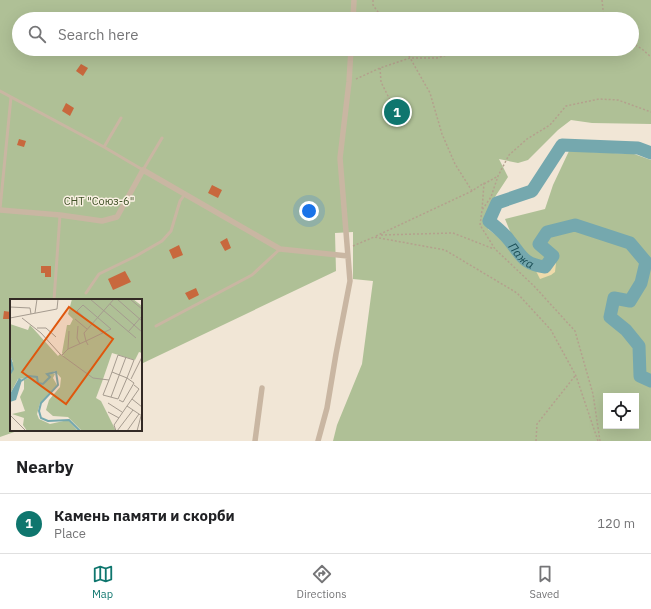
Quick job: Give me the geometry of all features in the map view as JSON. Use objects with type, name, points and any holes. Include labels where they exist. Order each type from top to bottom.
[{"type":"street","points":[[353,12],[354,0]]},
{"type":"street","points":[[318,441],[327,408],[350,281],[340,158],[351,56]]},
{"type":"street","points":[[0,210],[60,215],[102,221],[117,217],[144,170],[280,249],[348,256]]},
{"type":"street","points":[[255,441],[262,388]]},
{"type":"lane","points":[[0,91],[144,170],[162,138]]},
{"type":"lane","points":[[0,210],[11,97]]},
{"type":"lane","points":[[104,147],[121,118]]},
{"type":"lane","points":[[86,293],[100,274],[162,241],[171,231],[180,202],[185,194]]},
{"type":"lane","points":[[54,299],[60,215]]},
{"type":"lane","points":[[156,326],[252,275],[280,249]]},
{"type":"path","points":[[373,0],[373,4],[378,12]]},
{"type":"path","points":[[602,0],[603,12]]},
{"type":"path","points":[[639,47],[651,57]]},
{"type":"path","points":[[349,82],[380,68],[410,58],[437,58],[443,56]]},
{"type":"path","points":[[410,58],[430,93],[442,134],[455,164],[472,191]]},
{"type":"path","points":[[380,68],[381,82],[396,112]]},
{"type":"path","points":[[482,210],[491,198],[498,176],[509,154],[527,139],[550,125],[566,106],[599,99],[618,100],[651,112]]},
{"type":"path","points":[[347,248],[379,235],[472,191],[498,176]]},
{"type":"path","points":[[484,183],[480,225],[495,249],[534,286],[575,331],[593,394],[599,441]]},
{"type":"path","points":[[379,235],[452,233],[495,249]]},
{"type":"path","points":[[374,237],[445,250],[517,293],[551,330],[576,376],[599,441]]},
{"type":"path","points":[[536,441],[536,424],[576,376]]},
{"type":"green space","name":"СНТ \"Союз-6\"","points":[[0,0],[651,0],[651,124],[592,123],[571,120],[558,130],[528,160],[518,163],[499,159],[508,177],[491,203],[488,229],[519,253],[505,219],[545,209],[553,185],[569,151],[634,154],[651,160],[651,441],[333,441],[337,425],[362,364],[373,281],[353,279],[353,232],[335,233],[336,271],[142,364],[142,299],[10,299],[10,431],[17,431],[0,437]]},
{"type":"sand","points":[[551,258],[556,263],[555,272],[540,279],[536,271],[537,266],[545,267]]},
{"type":"building","points":[[81,64],[88,68],[83,76],[76,71]]},
{"type":"building","points":[[66,103],[74,108],[70,116],[62,111]]},
{"type":"building","points":[[19,139],[26,141],[24,147],[17,145]]},
{"type":"building","points":[[212,185],[222,190],[218,198],[208,193]]},
{"type":"building","points":[[227,238],[231,248],[225,251],[220,242]]},
{"type":"building","points":[[179,245],[183,255],[173,259],[169,250]]},
{"type":"building","points":[[41,266],[51,266],[51,277],[45,277],[45,273],[41,273]]},
{"type":"building","points":[[125,271],[131,282],[113,290],[108,279]]},
{"type":"building","points":[[196,288],[199,295],[189,300],[185,293]]},
{"type":"building","points":[[4,311],[10,312],[10,319],[3,319]]},
{"type":"waterway","name":"Пажа","points":[[651,153],[638,148],[562,145],[532,191],[497,203],[489,221],[505,235],[520,255],[527,261],[538,266],[545,267],[553,256],[539,244],[547,232],[575,225],[630,243],[646,262],[641,283],[630,301],[614,298],[610,317],[626,330],[639,346],[640,376],[651,381]]},
{"type":"place","name":"Камень памяти и скорби","points":[[397,112]]}]
